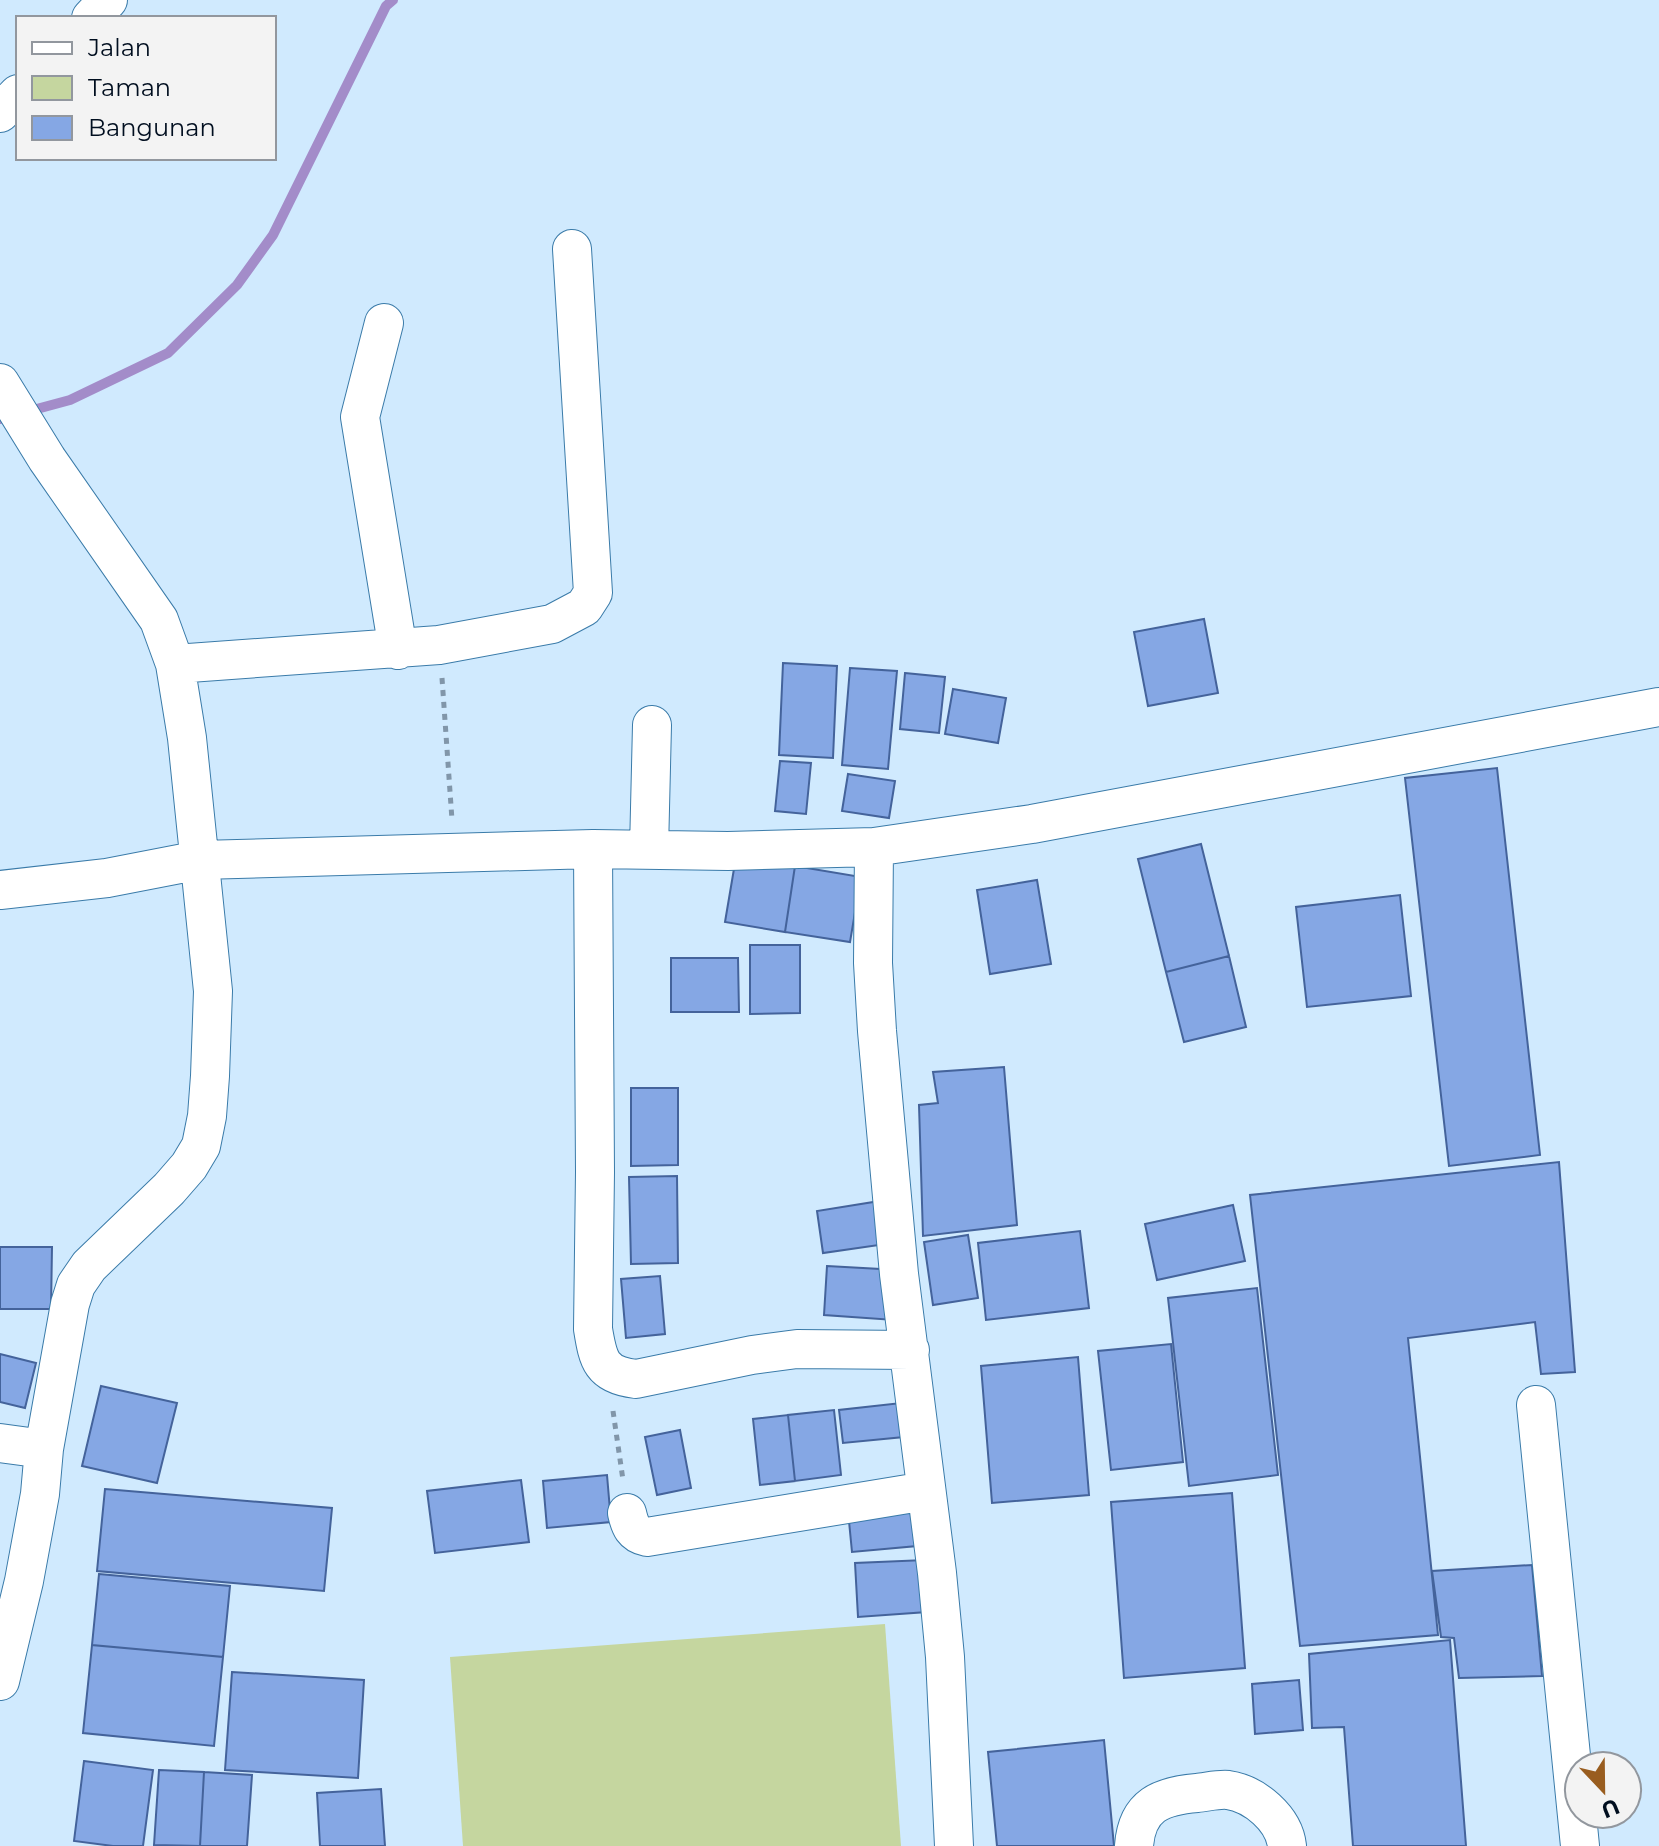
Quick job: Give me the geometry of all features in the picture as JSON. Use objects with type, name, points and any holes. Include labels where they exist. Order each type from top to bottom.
[{"type":"street","points":[[93,16],[108,0]]},
{"type":"street","points":[[175,664],[439,645],[552,624],[584,607],[593,593],[572,249]]},
{"type":"street","points":[[384,323],[360,417],[398,650]]},
{"type":"street","points":[[0,1681],[24,1581],[70,1304],[76,1285],[89,1266],[169,1189],[201,1146],[208,1103],[213,991],[187,738],[175,664],[159,620],[47,459],[1,384]]},
{"type":"street","points":[[0,890],[107,878],[200,860],[593,849],[874,847],[1032,824],[1659,707]]},
{"type":"street","points":[[649,850],[652,725]]},
{"type":"street","points":[[874,847],[873,963],[877,1031],[899,1274],[945,1657],[954,1846]]},
{"type":"street","points":[[593,849],[593,1329],[597,1354],[607,1370],[620,1377],[636,1379],[797,1349],[910,1350]]},
{"type":"street","points":[[1536,1405],[1580,1846]]},
{"type":"street","points":[[0,1443],[44,1449]]},
{"type":"street","points":[[627,1513],[630,1526],[638,1535],[647,1537],[926,1491]]},
{"type":"street","points":[[1134,1846],[1143,1814],[1168,1795],[1229,1790],[1262,1804],[1286,1832],[1287,1846]]},
{"type":"path","points":[[439,645],[454,853]]},
{"type":"path","points":[[607,1370],[627,1513]]},
{"type":"green space","points":[[885,1624],[901,1846],[463,1846],[450,1657]]},
{"type":"building","points":[[1204,619],[1218,693],[1148,706],[1134,632]]},
{"type":"building","points":[[783,663],[837,666],[833,758],[779,755]]},
{"type":"building","points":[[850,668],[897,671],[888,769],[842,765]]},
{"type":"building","points":[[905,673],[945,677],[939,733],[900,729]]},
{"type":"building","points":[[953,689],[1006,698],[998,743],[945,734]]},
{"type":"building","points":[[780,761],[811,763],[806,814],[775,811]]},
{"type":"building","points":[[1497,768],[1540,1155],[1449,1166],[1405,778]]},
{"type":"building","points":[[848,774],[895,781],[889,818],[842,811]]},
{"type":"building","points":[[1201,844],[1229,956],[1166,972],[1138,859]]},
{"type":"building","points":[[736,857],[795,866],[785,932],[725,922]]},
{"type":"building","points":[[795,866],[861,877],[850,942],[785,932]]},
{"type":"building","points":[[1037,880],[1051,964],[990,974],[977,890]]},
{"type":"building","points":[[1400,895],[1411,996],[1307,1007],[1296,907]]},
{"type":"building","points":[[750,945],[800,945],[800,1013],[750,1014]]},
{"type":"building","points":[[1229,956],[1246,1027],[1184,1042],[1166,972]]},
{"type":"building","points":[[671,958],[738,958],[739,1012],[671,1012]]},
{"type":"building","points":[[1004,1067],[1017,1225],[923,1236],[919,1105],[938,1103],[933,1072]]},
{"type":"building","points":[[631,1088],[678,1088],[678,1165],[631,1166]]},
{"type":"building","points":[[1559,1162],[1575,1372],[1541,1374],[1535,1322],[1408,1338],[1438,1635],[1300,1646],[1250,1195]]},
{"type":"building","points":[[677,1176],[678,1263],[631,1264],[629,1177]]},
{"type":"building","points":[[886,1200],[893,1243],[823,1253],[817,1211]]},
{"type":"building","points":[[1233,1205],[1245,1261],[1157,1280],[1145,1224]]},
{"type":"building","points":[[1080,1231],[1089,1308],[986,1320],[978,1243]]},
{"type":"building","points":[[968,1235],[978,1298],[933,1305],[924,1242]]},
{"type":"building","points":[[0,1247],[52,1247],[51,1309],[0,1309]]},
{"type":"building","points":[[827,1266],[898,1270],[894,1320],[824,1315]]},
{"type":"building","points":[[660,1276],[665,1334],[626,1338],[621,1279]]},
{"type":"building","points":[[1257,1288],[1278,1475],[1189,1486],[1168,1298]]},
{"type":"building","points":[[1171,1344],[1183,1462],[1111,1470],[1098,1351]]},
{"type":"building","points":[[0,1354],[36,1363],[25,1408],[0,1402]]},
{"type":"building","points":[[1078,1357],[1089,1495],[992,1503],[981,1366]]},
{"type":"building","points":[[101,1386],[177,1403],[157,1483],[82,1466]]},
{"type":"building","points":[[910,1402],[914,1436],[843,1443],[839,1410]]},
{"type":"building","points":[[834,1410],[841,1475],[795,1481],[788,1415]]},
{"type":"building","points":[[788,1415],[795,1481],[760,1485],[753,1419]]},
{"type":"building","points":[[680,1430],[691,1488],[657,1495],[645,1437]]},
{"type":"building","points":[[607,1475],[611,1522],[547,1528],[543,1481]]},
{"type":"building","points":[[521,1480],[529,1542],[435,1553],[427,1491]]},
{"type":"building","points":[[105,1489],[332,1508],[324,1591],[97,1571]]},
{"type":"building","points":[[1232,1493],[1245,1668],[1124,1678],[1111,1502]]},
{"type":"building","points":[[913,1505],[917,1546],[852,1552],[848,1511]]},
{"type":"building","points":[[925,1560],[927,1612],[858,1617],[855,1563]]},
{"type":"building","points":[[1532,1565],[1542,1676],[1459,1678],[1454,1638],[1441,1637],[1432,1571]]},
{"type":"building","points":[[99,1574],[230,1586],[223,1657],[92,1645]]},
{"type":"building","points":[[1450,1640],[1466,1846],[1353,1846],[1344,1727],[1312,1728],[1309,1654]]},
{"type":"building","points":[[92,1645],[223,1657],[214,1746],[83,1733]]},
{"type":"building","points":[[232,1672],[364,1680],[358,1778],[225,1770]]},
{"type":"building","points":[[1299,1680],[1303,1730],[1255,1734],[1252,1684]]},
{"type":"building","points":[[1104,1740],[1114,1846],[997,1846],[988,1752]]},
{"type":"building","points":[[84,1761],[153,1770],[143,1846],[74,1841]]},
{"type":"building","points":[[159,1770],[204,1772],[200,1846],[154,1845]]},
{"type":"building","points":[[204,1772],[252,1775],[247,1846],[200,1846]]},
{"type":"building","points":[[381,1789],[385,1846],[320,1846],[317,1793]]},
{"type":"waterway","points":[[0,419],[70,400],[168,353],[237,285],[273,235],[386,6],[393,0]]}]
